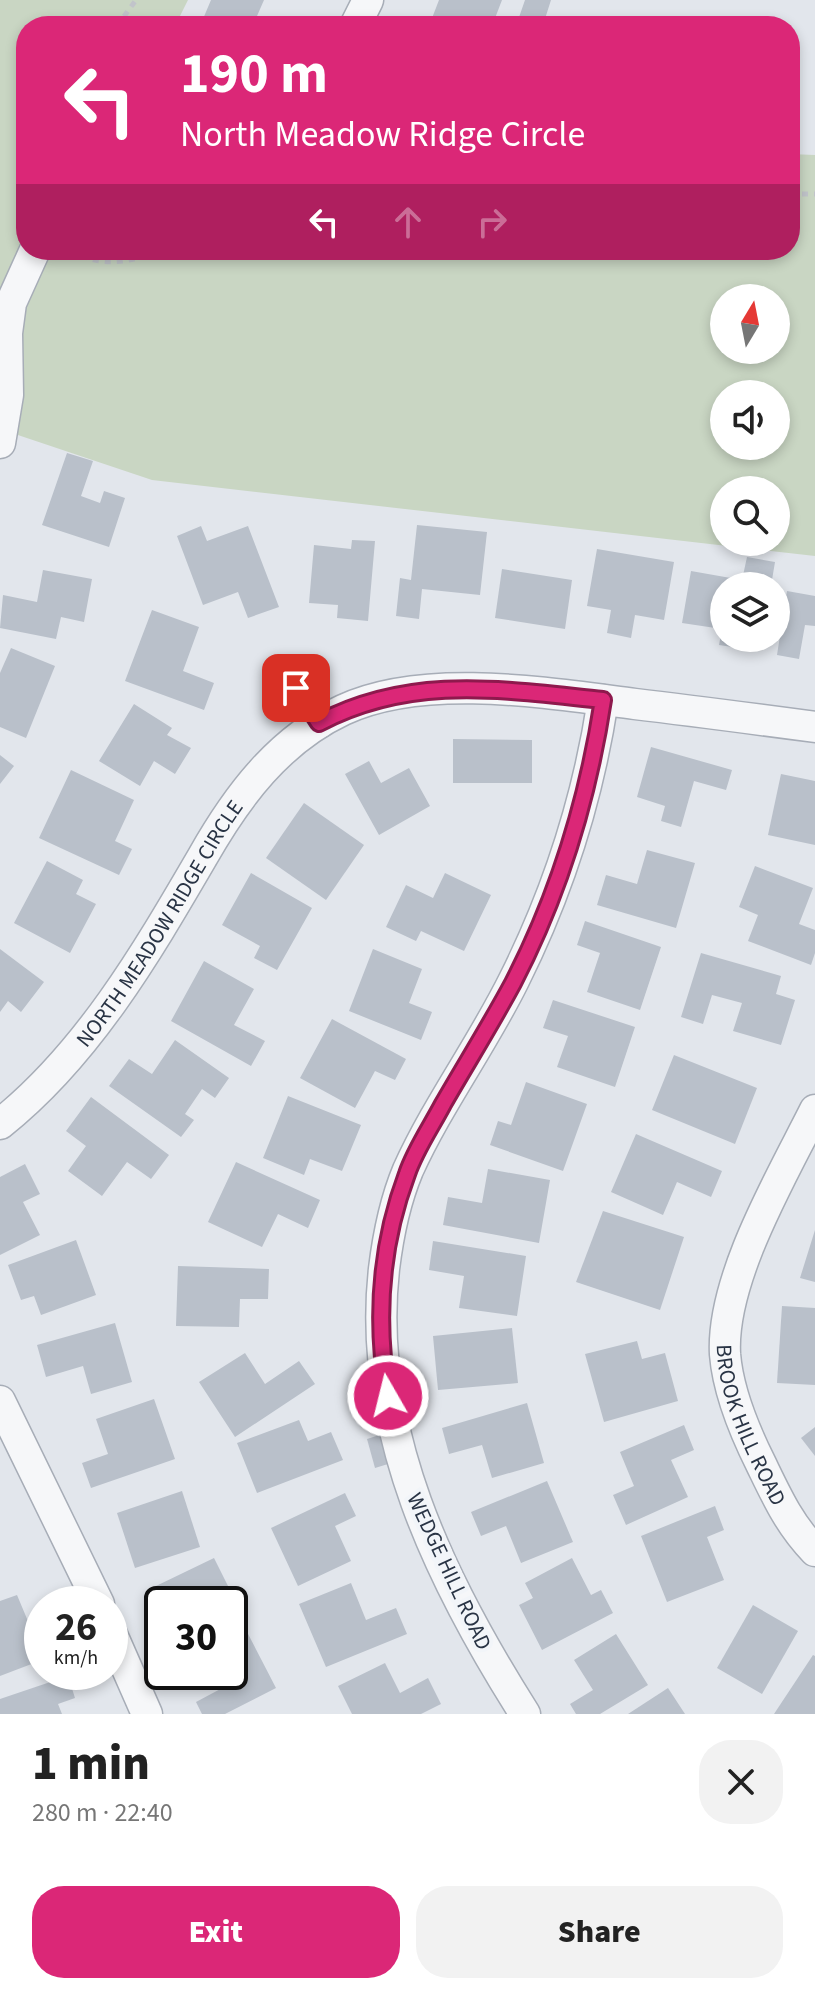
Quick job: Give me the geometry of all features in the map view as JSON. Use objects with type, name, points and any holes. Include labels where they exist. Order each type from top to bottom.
[{"type":"street","points":[[0,443],[8,395],[7,333],[11,303],[30,260]]},
{"type":"street","points":[[296,688],[319,723]]},
{"type":"street","name":"NORTH MEADOW RIDGE CIRCLE","points":[[0,1124],[57,1071],[113,1000],[164,923],[229,810],[257,774],[319,723],[346,709],[418,690],[479,688],[815,727]]},
{"type":"street","name":"WEDGE HILL ROAD","points":[[525,1714],[483,1648],[440,1561],[413,1495],[392,1423],[383,1368],[380,1306],[388,1234],[407,1172],[513,982],[544,915],[575,830],[593,763],[603,700]]},
{"type":"street","name":"BROOK HILL ROAD","points":[[815,1110],[744,1259],[728,1313],[725,1353],[734,1400],[757,1456],[790,1523],[815,1551]]},
{"type":"street","points":[[0,1401],[90,1586]]},
{"type":"street","points":[[128,1671],[147,1714]]},
{"type":"path","points":[[96,260],[138,260]]},
{"type":"green space","points":[[0,0],[188,0],[180,16],[16,16],[16,260],[800,260],[800,154],[815,155],[815,556],[790,553],[790,476],[710,476],[710,544],[152,480],[0,429]]},
{"type":"building","points":[[211,0],[264,0],[257,16],[204,16]]},
{"type":"building","points":[[439,0],[502,0],[496,16],[433,16]]},
{"type":"building","points":[[525,0],[551,0],[546,16],[519,16]]},
{"type":"building","points":[[67,453],[93,461],[81,496],[100,503],[104,491],[125,498],[109,547],[42,525]]},
{"type":"building","points":[[417,525],[487,532],[480,595],[422,589],[419,619],[396,616],[400,578],[411,580]]},
{"type":"building","points":[[201,526],[207,541],[248,526],[279,607],[248,618],[238,592],[203,605],[177,536]]},
{"type":"building","points":[[352,540],[375,541],[368,621],[337,618],[338,605],[309,603],[314,545],[351,549]]},
{"type":"building","points":[[597,549],[674,562],[664,620],[635,615],[631,638],[607,633],[611,610],[587,606]]},
{"type":"building","points":[[747,557],[775,562],[773,572],[744,572]]},
{"type":"building","points":[[502,569],[572,580],[565,629],[495,618]]},
{"type":"building","points":[[43,570],[92,579],[84,622],[61,617],[56,639],[0,628],[3,595],[37,602]]},
{"type":"building","points":[[691,571],[710,574],[710,627],[682,623]]},
{"type":"building","points":[[790,592],[815,596],[815,626],[805,625],[799,659],[777,655],[777,652],[790,652]]},
{"type":"building","points":[[152,610],[199,627],[183,671],[214,683],[204,710],[125,681]]},
{"type":"building","points":[[11,648],[55,666],[26,738],[0,727],[0,673]]},
{"type":"building","points":[[134,704],[172,728],[167,735],[191,748],[175,774],[154,761],[140,786],[99,761]]},
{"type":"building","points":[[453,739],[532,740],[532,783],[453,783]]},
{"type":"building","points":[[651,747],[732,770],[726,790],[694,781],[681,827],[661,821],[665,806],[637,797]]},
{"type":"building","points":[[0,755],[14,766],[0,784]]},
{"type":"building","points":[[369,761],[381,783],[409,768],[430,806],[379,835],[345,774]]},
{"type":"building","points":[[71,770],[134,800],[115,841],[132,849],[119,875],[39,838]]},
{"type":"building","points":[[781,774],[815,781],[815,845],[768,835]]},
{"type":"building","points":[[304,803],[364,845],[326,900],[266,858]]},
{"type":"building","points":[[647,850],[695,863],[676,928],[597,905],[606,875],[637,884]]},
{"type":"building","points":[[47,861],[83,880],[76,894],[96,904],[70,953],[14,923]]},
{"type":"building","points":[[755,866],[813,888],[799,924],[815,930],[815,953],[811,965],[748,941],[758,915],[739,907]]},
{"type":"building","points":[[251,873],[312,908],[277,970],[254,958],[260,946],[222,925]]},
{"type":"building","points":[[445,873],[491,895],[464,951],[421,931],[416,941],[386,927],[406,885],[433,898]]},
{"type":"building","points":[[585,921],[661,947],[640,1010],[587,992],[600,953],[577,945]]},
{"type":"building","points":[[0,949],[44,982],[21,1012],[8,1001],[0,1012]]},
{"type":"building","points":[[373,949],[422,969],[409,1003],[432,1012],[421,1040],[349,1011]]},
{"type":"building","points":[[701,953],[781,976],[776,994],[795,1000],[781,1045],[733,1031],[742,1003],[712,995],[703,1024],[681,1017]]},
{"type":"building","points":[[204,961],[254,989],[234,1025],[265,1041],[251,1066],[171,1021]]},
{"type":"building","points":[[553,1000],[635,1027],[615,1087],[557,1067],[568,1036],[543,1028]]},
{"type":"building","points":[[332,1019],[406,1059],[395,1080],[375,1071],[355,1108],[300,1078]]},
{"type":"building","points":[[175,1040],[229,1078],[215,1098],[202,1089],[185,1114],[194,1120],[181,1137],[109,1086],[129,1059],[152,1074]]},
{"type":"building","points":[[674,1055],[757,1088],[735,1144],[652,1110]]},
{"type":"building","points":[[526,1082],[587,1104],[563,1171],[490,1145],[498,1121],[511,1125]]},
{"type":"building","points":[[288,1096],[361,1125],[342,1171],[310,1159],[304,1175],[263,1158]]},
{"type":"building","points":[[91,1097],[169,1155],[151,1179],[127,1162],[102,1196],[68,1171],[86,1146],[66,1131]]},
{"type":"building","points":[[636,1134],[722,1171],[711,1197],[677,1182],[663,1215],[611,1192]]},
{"type":"building","points":[[236,1162],[320,1200],[308,1228],[278,1214],[262,1247],[208,1222]]},
{"type":"building","points":[[25,1164],[40,1194],[23,1202],[40,1235],[0,1255],[0,1177]]},
{"type":"building","points":[[488,1169],[550,1180],[539,1243],[443,1225],[448,1197],[482,1203]]},
{"type":"building","points":[[603,1211],[684,1237],[660,1310],[576,1282]]},
{"type":"building","points":[[815,1230],[815,1282],[800,1278]]},
{"type":"building","points":[[76,1240],[96,1295],[41,1315],[34,1296],[21,1300],[8,1265]]},
{"type":"building","points":[[433,1241],[526,1256],[517,1316],[459,1308],[464,1276],[429,1270]]},
{"type":"building","points":[[178,1266],[269,1269],[268,1299],[240,1299],[239,1327],[176,1326]]},
{"type":"building","points":[[782,1306],[815,1308],[815,1385],[777,1383]]},
{"type":"building","points":[[115,1323],[132,1382],[91,1394],[83,1366],[46,1377],[37,1345]]},
{"type":"building","points":[[512,1328],[518,1383],[438,1390],[433,1336]]},
{"type":"building","points":[[637,1341],[642,1359],[665,1353],[678,1401],[604,1422],[585,1354]]},
{"type":"building","points":[[245,1353],[265,1384],[299,1361],[315,1384],[235,1437],[199,1382]]},
{"type":"building","points":[[154,1399],[175,1459],[91,1488],[82,1463],[108,1454],[96,1419]]},
{"type":"building","points":[[527,1403],[544,1463],[492,1478],[482,1445],[449,1454],[442,1428]]},
{"type":"building","points":[[299,1420],[308,1441],[331,1432],[343,1460],[257,1493],[237,1443]]},
{"type":"building","points":[[684,1425],[694,1450],[671,1460],[688,1497],[626,1525],[613,1495],[634,1486],[620,1452]]},
{"type":"building","points":[[815,1427],[815,1456],[801,1438]]},
{"type":"building","points":[[392,1431],[401,1460],[375,1468],[367,1439]]},
{"type":"building","points":[[547,1481],[573,1542],[521,1563],[506,1526],[481,1536],[471,1512]]},
{"type":"building","points":[[182,1491],[200,1547],[135,1568],[117,1513]]},
{"type":"building","points":[[345,1493],[356,1516],[335,1526],[351,1561],[298,1586],[271,1528]]},
{"type":"building","points":[[715,1506],[724,1530],[707,1537],[724,1580],[667,1602],[641,1536]]},
{"type":"building","points":[[214,1558],[228,1586],[156,1586]]},
{"type":"building","points":[[572,1558],[591,1595],[601,1590],[613,1613],[542,1650],[519,1605],[533,1598],[525,1583]]},
{"type":"building","points":[[351,1583],[366,1620],[396,1608],[407,1634],[326,1667],[299,1604]]},
{"type":"building","points":[[17,1595],[24,1612],[24,1667],[0,1676],[0,1601]]},
{"type":"building","points":[[753,1605],[798,1631],[762,1694],[717,1668]]},
{"type":"building","points":[[248,1634],[276,1688],[225,1714],[202,1714],[196,1702],[218,1690],[248,1690]]},
{"type":"building","points":[[616,1634],[648,1685],[600,1714],[576,1714],[570,1704],[593,1690],[574,1660]]},
{"type":"building","points":[[813,1655],[815,1714],[774,1714]]},
{"type":"building","points":[[385,1663],[400,1693],[428,1678],[441,1704],[421,1714],[352,1714],[338,1686]]},
{"type":"building","points":[[668,1688],[685,1714],[628,1714]]},
{"type":"building","points":[[27,1690],[72,1690],[75,1698],[58,1704],[62,1714],[0,1714],[0,1699]]},
{"type":"route","points":[[296,688],[319,723],[346,709],[418,690],[479,688],[603,700],[593,763],[575,830],[544,915],[513,982],[407,1172],[388,1234],[380,1306],[383,1368],[388,1396]]}]
